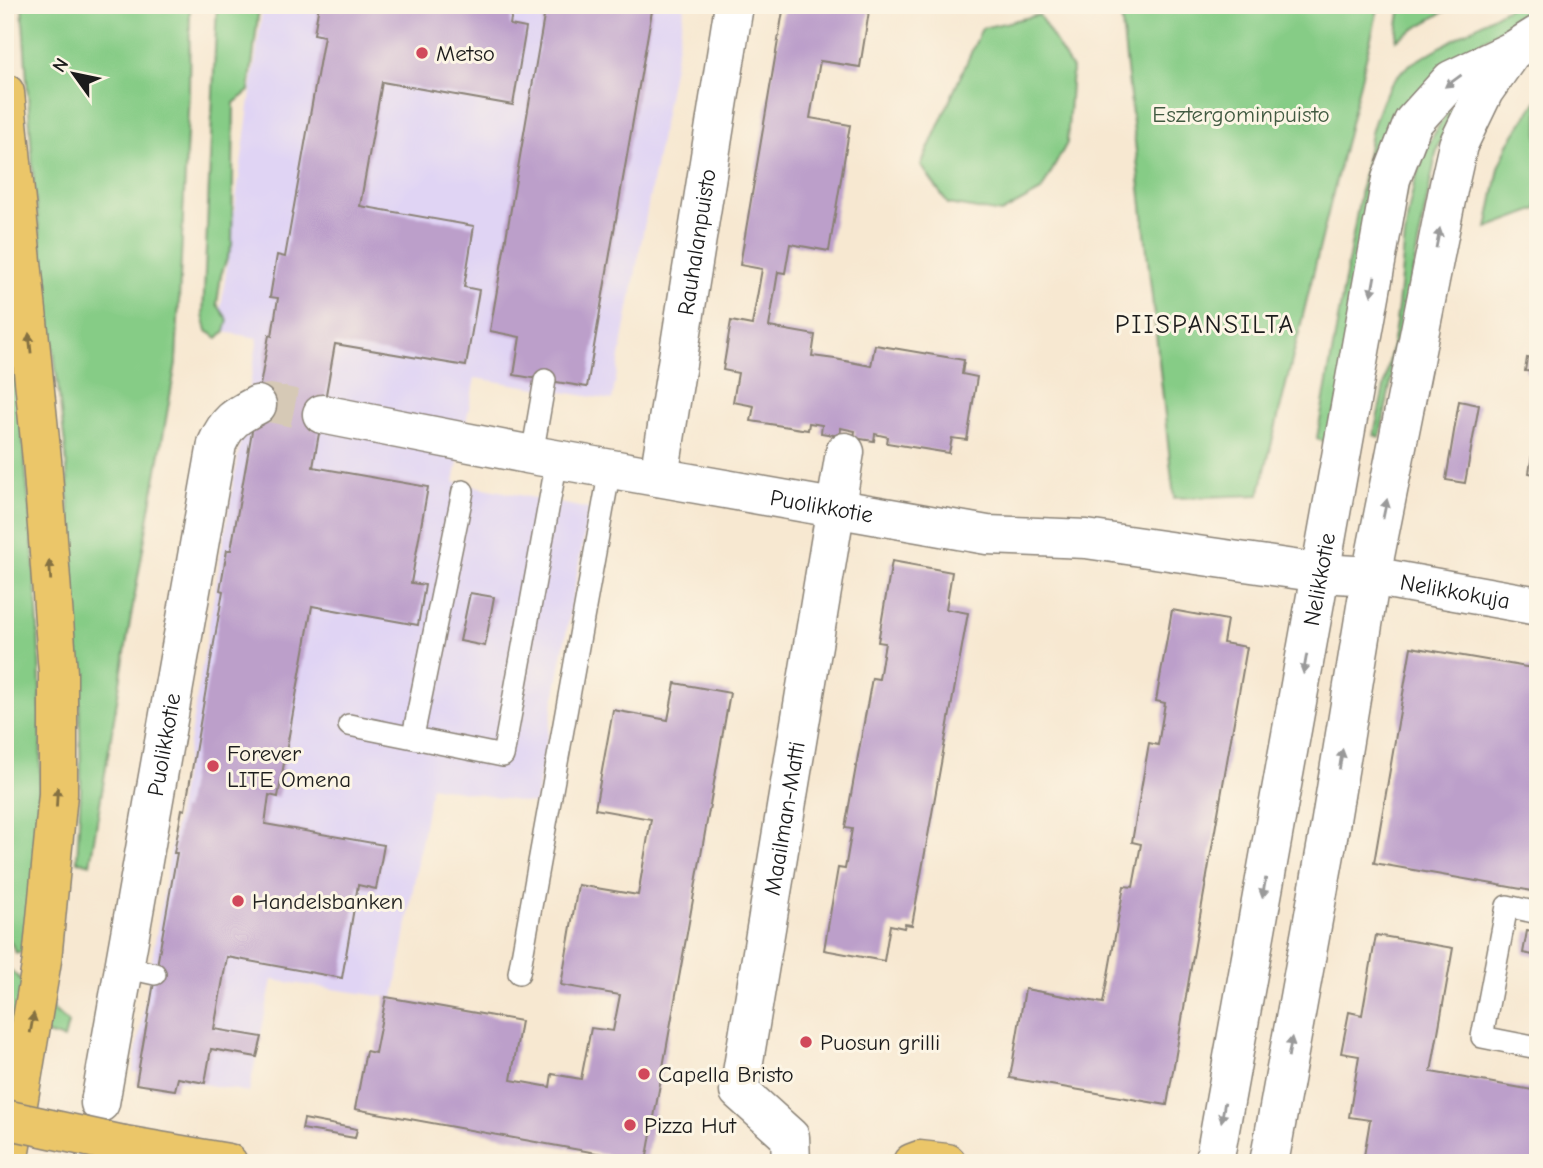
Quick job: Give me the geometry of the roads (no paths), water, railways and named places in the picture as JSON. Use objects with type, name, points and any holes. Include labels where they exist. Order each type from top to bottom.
[{"type":"main road","points":[[5,93],[42,460],[58,673],[58,794],[43,960],[8,1163]]},
{"type":"main road","points":[[5,1119],[124,1145],[228,1163]]},
{"type":"main road","points":[[912,1163],[920,1160],[947,1163]]},
{"type":"street","name":"Rauhalanpuisto","points":[[659,477],[734,5]]},
{"type":"street","name":"Nelikkotie","points":[[1214,1163],[1391,179],[1413,122],[1451,80],[1526,43]]},
{"type":"street","name":"Nelikkotie","points":[[1269,1163],[1330,826],[1371,576],[1458,145],[1483,91],[1526,43]]},
{"type":"street","name":"Puolikkotie","points":[[100,1103],[139,971],[217,443],[234,417],[257,405]]},
{"type":"street","name":"Puolikkotie","points":[[323,414],[610,469],[987,535],[1086,539],[1321,573],[1371,576]]},
{"type":"street","name":"Maailman-Matti","points":[[791,1163],[790,1137],[739,1091],[845,452]]},
{"type":"street","name":"Nelikkokuja","points":[[1371,576],[1538,606]]},
{"type":"lane","points":[[349,724],[503,756],[545,457],[545,380]]},
{"type":"lane","points":[[519,973],[610,469]]},
{"type":"lane","points":[[413,736],[463,491]]},
{"type":"lane","points":[[1538,913],[1507,906],[1482,1037],[1538,1048]]},
{"type":"lane","points":[[86,1163],[100,1103]]},
{"type":"tunnel","points":[[257,405],[270,403],[322,414]]},
{"type":"place","name":"Metso","points":[[422,53]]},
{"type":"place","name":"Forever LITE Omena","points":[[213,766]]},
{"type":"place","name":"Handelsbanken","points":[[238,901]]},
{"type":"place","name":"Puosun grilli","points":[[806,1042]]},
{"type":"place","name":"Capella Bristo","points":[[644,1074]]},
{"type":"place","name":"Pizza Hut","points":[[630,1125]]},
{"type":"district","name":"PIISPANSILTA","points":[[1205,324]]},
{"type":"park label","name":"Esztergominpuisto","points":[[1241,114]]}]
